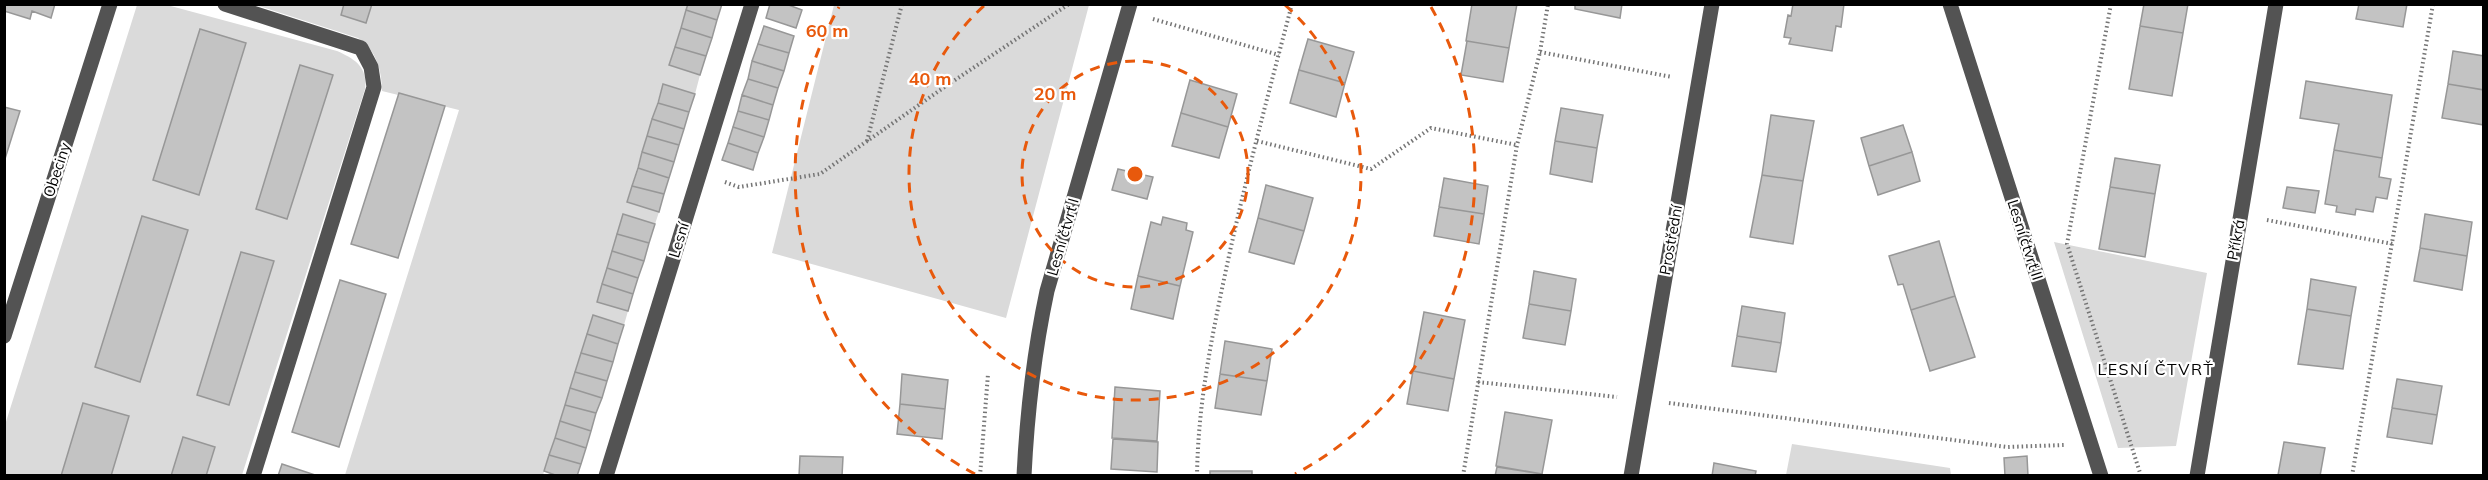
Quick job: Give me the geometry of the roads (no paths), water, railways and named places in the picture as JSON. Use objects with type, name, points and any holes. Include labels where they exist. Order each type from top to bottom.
[{"type":"street","name":"Obeciny","points":[[4,336],[110,4]]},
{"type":"street","points":[[225,4],[361,48],[371,67],[374,87],[252,476]]},
{"type":"street","name":"Lesní","points":[[606,476],[752,4]]},
{"type":"street","name":"Prostřední","points":[[1631,476],[1712,4]]},
{"type":"street","name":"Lesní čtvrť II","points":[[1950,4],[2101,476]]},
{"type":"street","name":"Příkrá","points":[[2197,476],[2276,4]]},
{"type":"street","name":"Lesní čtvrť I","points":[[1024,476],[1032,378],[1047,291],[1129,8]]},
{"type":"district","name":"LESNÍ ČTVRŤ","points":[[2156,369]]}]
